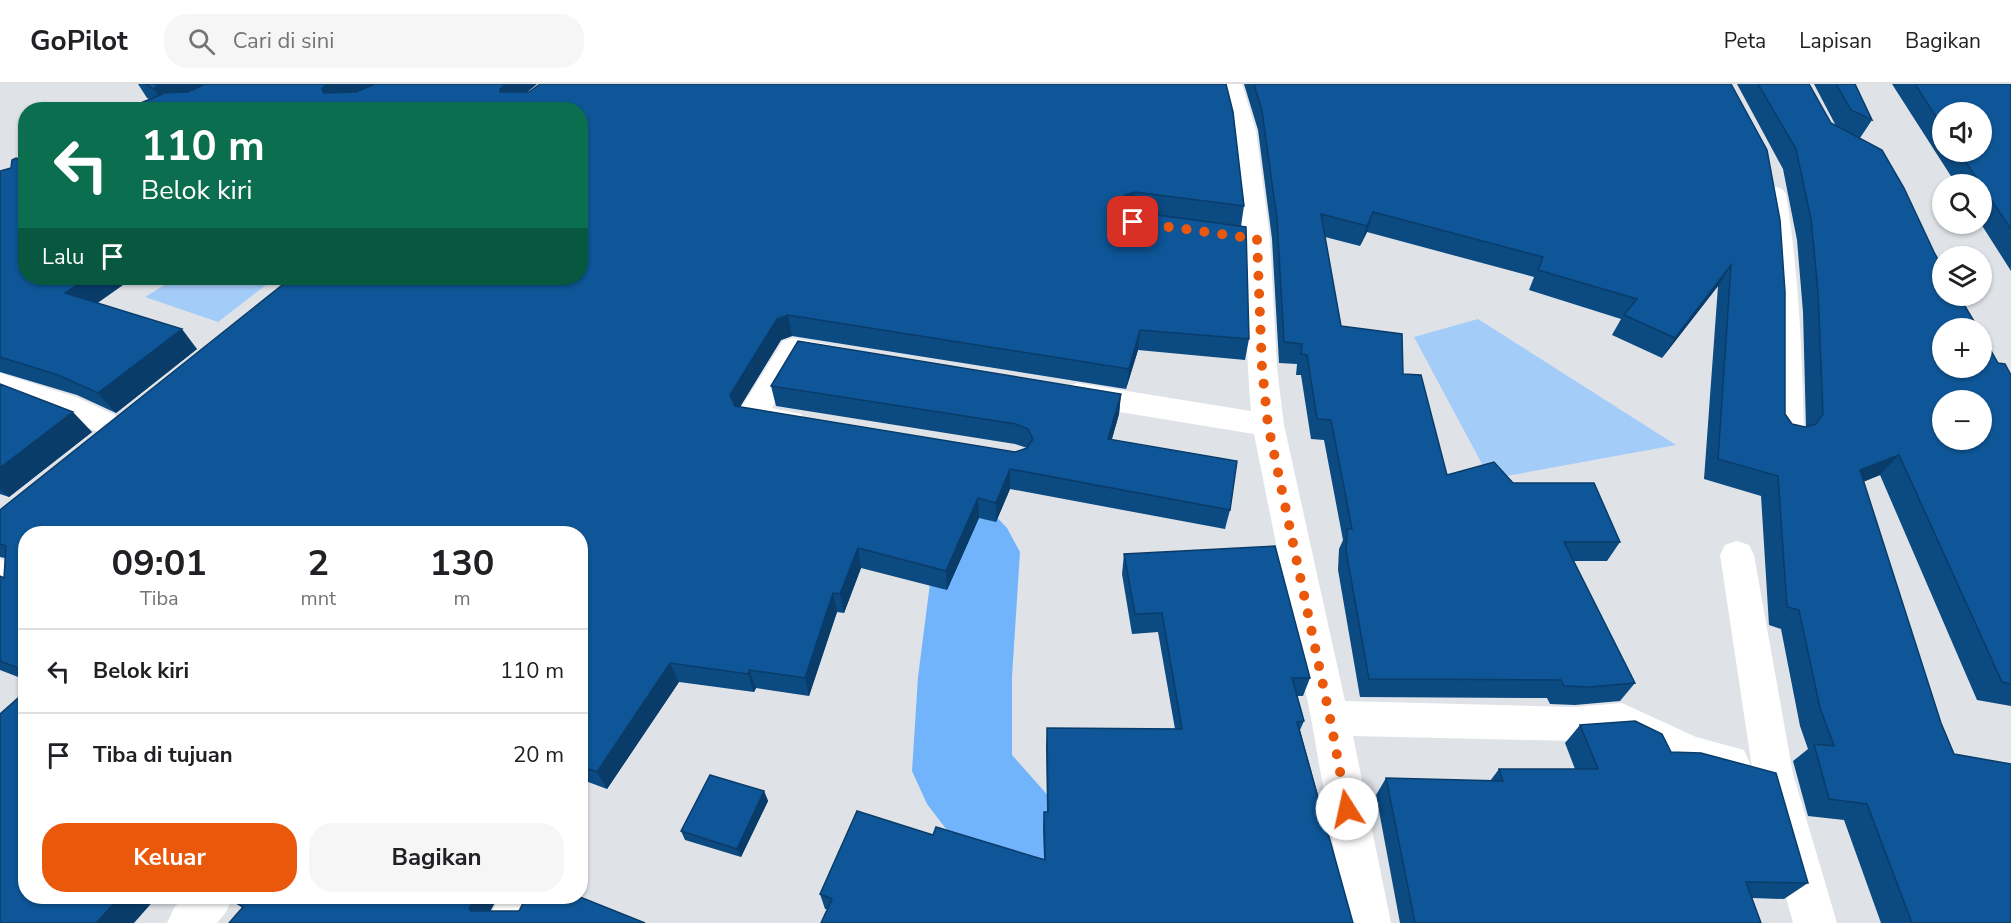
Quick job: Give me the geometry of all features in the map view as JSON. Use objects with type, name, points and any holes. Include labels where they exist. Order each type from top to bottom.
[{"type":"street","points":[[1231,84],[1244,131],[1246,237],[1268,425],[1330,718],[1369,923]]},
{"type":"street","points":[[1769,169],[1782,240],[1787,312],[1788,434]]},
{"type":"street","points":[[821,427],[752,416],[793,348],[862,360]]},
{"type":"street","points":[[0,383],[65,405],[119,430]]},
{"type":"street","points":[[1048,389],[1268,425]]},
{"type":"street","points":[[1737,555],[1773,774],[1815,923]]},
{"type":"street","points":[[0,573],[18,579]]},
{"type":"street","points":[[1330,718],[1575,724],[1623,720],[1690,754],[1773,774]]},
{"type":"street","points":[[189,923],[205,904]]},
{"type":"street","points":[[508,923],[520,904]]},
{"type":"shaded area","points":[[165,285],[266,285],[218,322],[145,297]]},
{"type":"shaded area","points":[[1478,319],[1676,445],[1490,479],[1414,337]]},
{"type":"building","points":[[145,84],[158,84],[154,89]]},
{"type":"building","points":[[205,84],[326,84],[322,89],[324,93],[356,92],[375,84],[506,84],[500,92],[529,92],[540,84],[1226,84],[1233,112],[1244,206],[1135,192],[1125,195],[1120,202],[1125,209],[1135,212],[1246,227],[1249,339],[1140,330],[1129,369],[788,315],[777,319],[730,395],[735,406],[1015,452],[1027,448],[1033,439],[1028,429],[1016,424],[771,386],[798,341],[1121,394],[1108,439],[1237,461],[1230,510],[1010,469],[996,503],[978,498],[946,571],[858,548],[840,594],[833,593],[805,678],[749,670],[748,674],[670,663],[597,772],[588,769],[588,526],[18,526],[18,668],[0,661],[0,576],[4,578],[6,546],[0,544],[0,510],[282,285],[588,285],[588,102],[143,102],[163,94],[161,93],[188,92]]},
{"type":"building","points":[[1254,84],[1731,84],[1767,150],[1780,220],[1785,292],[1785,414],[1792,424],[1805,427],[1816,424],[1823,414],[1818,292],[1811,219],[1796,149],[1758,84],[1809,84],[1831,123],[1882,150],[1904,188],[1932,248],[1932,306],[1965,306],[1972,318],[1932,318],[1932,378],[1992,378],[1992,352],[1998,363],[2005,364],[2011,375],[2011,684],[2002,682],[1899,455],[1860,470],[1941,723],[1954,754],[2011,764],[2011,923],[1912,923],[1867,804],[1829,799],[1814,744],[1834,746],[1820,708],[1799,610],[1787,607],[1778,476],[1718,459],[1731,265],[1675,338],[1624,315],[1637,299],[1538,270],[1543,257],[1373,212],[1367,226],[1321,214],[1341,326],[1402,334],[1403,374],[1421,375],[1447,475],[1494,462],[1513,483],[1594,483],[1620,542],[1564,542],[1635,683],[1589,687],[1564,686],[1561,680],[1369,679],[1346,551],[1347,529],[1352,529],[1331,420],[1317,419],[1307,355],[1301,354],[1302,344],[1284,342],[1277,219],[1262,111]]},
{"type":"building","points":[[1836,84],[1855,84],[1872,120],[1851,110]]},
{"type":"building","points":[[1915,84],[2011,84],[2011,229],[1992,201],[1992,174],[1974,174],[1966,162],[1992,162],[1992,102],[1932,102],[1932,110]]},
{"type":"building","points":[[18,159],[18,285],[77,285],[65,293],[182,329],[98,393],[58,375],[0,357],[0,171],[11,168],[12,160]]},
{"type":"building","points":[[0,384],[73,412],[0,468]]},
{"type":"building","points":[[1275,546],[1310,678],[1292,678],[1304,721],[1297,722],[1353,923],[821,923],[832,899],[820,894],[857,811],[933,835],[936,827],[1045,860],[1044,812],[1048,812],[1047,728],[1182,729],[1162,613],[1135,614],[1124,554]]},
{"type":"building","points":[[18,698],[18,904],[114,904],[96,923],[0,923],[0,714]]},
{"type":"building","points":[[1635,721],[1662,734],[1671,752],[1701,753],[1776,773],[1808,883],[1746,882],[1761,923],[1415,923],[1386,778],[1503,781],[1499,769],[1598,769],[1580,725]]},
{"type":"building","points":[[710,775],[764,791],[737,849],[681,831]]},
{"type":"building","points":[[588,900],[645,923],[229,923],[243,907],[238,904],[472,904],[469,909],[471,911],[519,911],[522,904],[588,904]]},
{"type":"waterway","points":[[864,510],[919,509],[960,533],[977,552],[965,677],[962,771],[1023,845],[1054,895],[1039,923]]},
{"type":"route","points":[[1133,222],[1257,239],[1262,368],[1268,425],[1347,809]]}]
